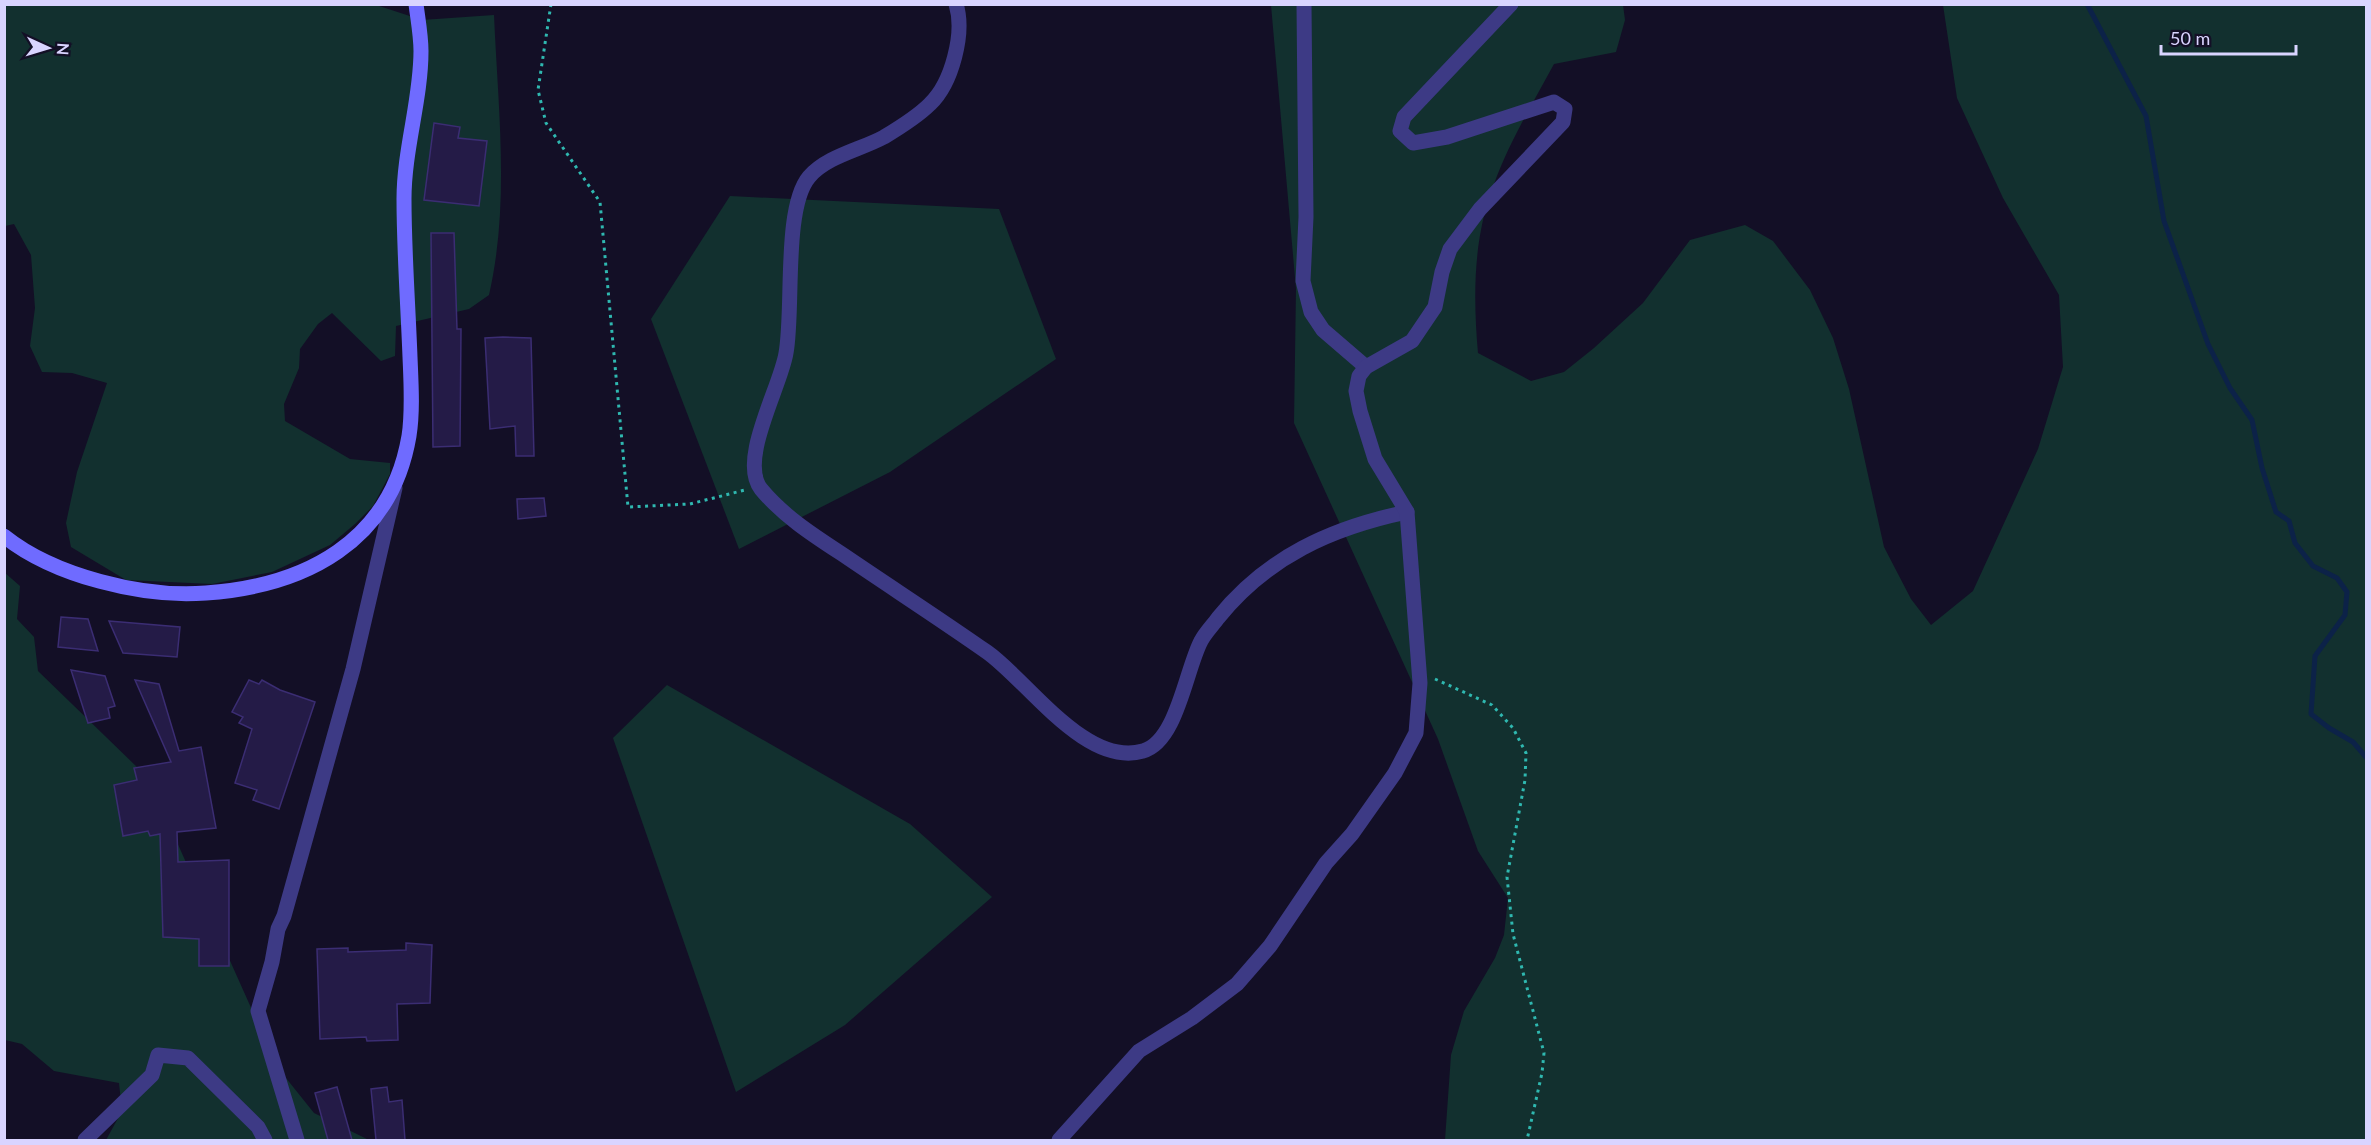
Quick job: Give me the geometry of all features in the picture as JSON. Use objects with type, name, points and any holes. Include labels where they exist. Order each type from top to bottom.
[{"type":"street","points":[[297,1140],[258,1011],[278,929],[284,916],[354,669],[409,435],[410,377],[404,198],[421,51],[416,4]]},
{"type":"street","points":[[956,4],[960,18],[957,57],[932,102],[884,137],[842,155],[809,177],[796,201],[786,354],[754,457],[758,486],[796,523],[992,655],[1047,711],[1104,749],[1125,753],[1145,751],[1160,743],[1174,714],[1201,640],[1239,593],[1283,557],[1342,530],[1407,512]]},
{"type":"street","points":[[1304,4],[1306,217],[1303,281],[1311,312],[1323,330],[1366,367]]},
{"type":"street","points":[[1059,1140],[1140,1051],[1192,1018],[1237,984],[1270,946],[1326,862],[1352,834],[1395,773],[1416,733],[1419,672],[1407,512],[1374,459],[1356,391],[1359,376],[1366,367],[1412,341],[1435,307],[1442,272],[1450,249],[1480,209],[1563,122],[1565,109],[1554,102],[1447,136],[1413,142],[1400,131],[1404,117],[1511,4]]},
{"type":"street","points":[[4,536],[20,548],[74,572],[128,589],[198,594],[243,591],[279,580],[340,550],[365,531],[387,499],[399,474]]},
{"type":"street","points":[[85,1140],[152,1075],[158,1055],[188,1058],[258,1127],[265,1140]]},
{"type":"path","points":[[551,4],[538,90],[546,123],[600,202],[628,507],[690,504],[758,486]]},
{"type":"path","points":[[1419,672],[1492,705],[1513,728],[1526,753],[1525,780],[1507,877],[1513,934],[1544,1053],[1542,1073],[1527,1140]]},
{"type":"green space","points":[[373,4],[422,20],[494,15],[501,190],[499,226],[489,295],[469,309],[396,326],[395,356],[381,361],[332,313],[318,324],[300,349],[299,368],[284,404],[285,421],[350,459],[390,463],[390,474],[373,506],[330,545],[272,572],[212,584],[126,580],[71,547],[66,523],[77,472],[107,383],[72,373],[42,372],[30,346],[35,308],[31,255],[14,224],[5,226],[4,5]]},
{"type":"green space","points":[[1271,5],[1623,5],[1625,20],[1616,52],[1554,64],[1500,168],[1487,204],[1478,246],[1475,310],[1478,353],[1531,381],[1564,372],[1643,303],[1690,240],[1745,225],[1773,241],[1810,290],[1833,338],[1849,389],[1884,547],[1911,599],[1931,625],[1973,591],[2038,449],[2063,367],[2059,295],[2003,198],[1957,98],[1943,5],[2366,5],[2366,1140],[1445,1140],[1451,1055],[1464,1011],[1495,958],[1504,935],[1508,898],[1478,851],[1438,739],[1294,423],[1296,289]]},
{"type":"green space","points":[[730,196],[999,209],[1056,359],[890,472],[739,549],[651,319]]},
{"type":"green space","points":[[4,572],[20,586],[17,619],[34,637],[38,671],[139,769],[176,840],[278,1068],[314,1113],[369,1140],[106,1140],[122,1111],[119,1083],[54,1071],[22,1044],[5,1040]]},
{"type":"green space","points":[[667,685],[910,824],[992,897],[845,1025],[736,1092],[613,738]]},
{"type":"building","points":[[434,123],[460,127],[458,138],[487,141],[479,206],[424,200]]},
{"type":"building","points":[[431,233],[454,233],[457,329],[461,329],[460,446],[433,447]]},
{"type":"building","points":[[485,338],[531,338],[534,456],[516,456],[515,426],[490,429]]},
{"type":"building","points":[[544,498],[546,516],[518,519],[517,499]]},
{"type":"building","points":[[61,617],[88,619],[98,651],[58,647]]},
{"type":"building","points":[[109,621],[180,627],[177,657],[123,653]]},
{"type":"building","points":[[71,670],[105,676],[115,706],[108,708],[110,718],[88,723]]},
{"type":"building","points":[[135,680],[159,684],[179,751],[201,747],[216,828],[177,832],[178,862],[229,860],[229,966],[199,966],[199,939],[163,937],[160,834],[150,836],[148,831],[123,836],[114,785],[137,780],[134,768],[171,762]]},
{"type":"building","points":[[249,680],[259,684],[262,680],[280,690],[315,702],[279,809],[253,800],[257,790],[235,783],[252,729],[239,723],[243,717],[232,712]]},
{"type":"building","points":[[406,943],[432,945],[430,1003],[397,1004],[398,1040],[367,1041],[366,1037],[320,1039],[317,949],[348,948],[348,952],[406,950]]},
{"type":"building","points":[[337,1087],[352,1140],[328,1140],[315,1093]]},
{"type":"building","points":[[387,1087],[389,1102],[402,1100],[405,1140],[376,1140],[371,1089]]},
{"type":"waterway","points":[[2087,4],[2146,116],[2164,221],[2208,344],[2230,388],[2252,420],[2262,468],[2276,512],[2289,521],[2295,543],[2313,566],[2337,578],[2347,592],[2345,615],[2315,656],[2311,714],[2353,742],[2366,757]]}]
